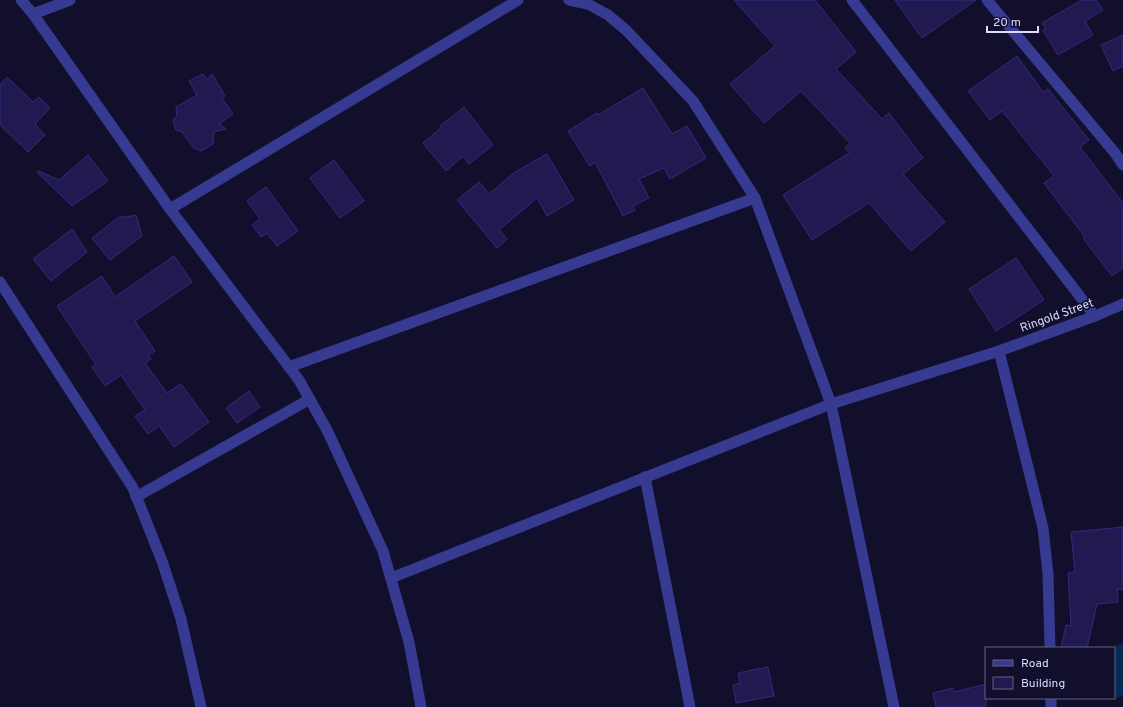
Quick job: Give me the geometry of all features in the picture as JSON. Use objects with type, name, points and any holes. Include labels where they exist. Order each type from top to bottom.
[{"type":"street","points":[[21,0],[33,14],[170,209],[290,367],[310,399],[328,432],[383,551],[409,642],[421,707]]},
{"type":"street","points":[[33,14],[70,0]]},
{"type":"street","points":[[170,209],[518,0]]},
{"type":"street","points":[[569,0],[588,4],[608,15],[631,35],[693,101],[755,198],[831,404],[894,707]]},
{"type":"street","points":[[852,0],[1095,316]]},
{"type":"street","points":[[987,0],[1115,153],[1123,165]]},
{"type":"street","points":[[290,367],[755,198]]},
{"type":"street","points":[[0,282],[133,488],[162,562],[181,619],[201,707]]},
{"type":"street","name":"Ringold Street","points":[[390,578],[831,404],[999,351],[1095,316],[1123,304]]},
{"type":"street","points":[[999,351],[1043,528],[1048,574],[1050,647]]},
{"type":"street","points":[[136,497],[310,399]]},
{"type":"street","points":[[645,477],[690,707]]},
{"type":"building","points":[[734,0],[815,0],[856,52],[836,69],[882,119],[889,113],[923,158],[903,174],[945,222],[911,251],[869,203],[812,240],[783,195],[849,153],[845,147],[850,143],[801,91],[764,123],[730,84],[775,46]]},
{"type":"building","points":[[895,0],[976,0],[922,38]]},
{"type":"building","points":[[1082,0],[1096,0],[1103,10],[1085,21],[1093,35],[1058,55],[1043,30],[1046,28],[1042,23]]},
{"type":"building","points":[[1123,35],[1123,66],[1113,71],[1101,45]]},
{"type":"building","points":[[1017,56],[1043,92],[1048,89],[1089,140],[1080,147],[1123,203],[1123,268],[1112,276],[1083,238],[1085,237],[1044,183],[1054,176],[1002,111],[990,120],[968,91]]},
{"type":"building","points":[[203,74],[208,79],[212,74],[225,96],[222,98],[233,114],[219,124],[226,129],[214,132],[213,144],[201,151],[194,148],[182,132],[176,130],[173,120],[177,116],[176,107],[197,95],[189,81]]},
{"type":"building","points":[[7,77],[33,102],[39,97],[50,108],[35,124],[45,135],[28,152],[0,125],[0,85]]},
{"type":"building","points":[[643,88],[672,134],[687,126],[706,158],[670,179],[664,168],[639,179],[649,198],[633,206],[635,210],[623,216],[595,162],[590,166],[568,131]]},
{"type":"building","points":[[464,107],[493,145],[469,164],[463,156],[446,171],[423,143],[441,128],[440,126]]},
{"type":"building","points":[[547,154],[574,200],[547,216],[537,198],[499,230],[507,239],[497,248],[457,200],[479,182],[489,194],[515,172]]},
{"type":"building","points":[[88,155],[108,181],[72,206],[37,172],[38,171],[59,180]]},
{"type":"building","points":[[334,160],[364,201],[340,218],[310,178]]},
{"type":"building","points":[[266,187],[298,231],[277,246],[267,233],[261,237],[252,225],[260,219],[247,201]]},
{"type":"building","points":[[136,215],[142,236],[110,260],[92,238],[119,217]]},
{"type":"building","points":[[72,229],[87,252],[51,281],[33,259]]},
{"type":"building","points":[[174,256],[192,282],[135,321],[155,351],[148,355],[151,359],[145,363],[167,393],[181,384],[209,422],[174,447],[159,426],[148,434],[135,416],[145,410],[121,375],[105,386],[92,367],[96,365],[57,306],[102,276],[115,297]]},
{"type":"building","points":[[1016,258],[1044,300],[996,331],[969,289]]},
{"type":"building","points":[[249,391],[260,407],[237,423],[226,408]]},
{"type":"building","points":[[1123,527],[1123,590],[1117,589],[1118,602],[1097,604],[1087,647],[1061,647],[1066,625],[1071,626],[1068,573],[1075,572],[1071,532]]},
{"type":"building","points":[[768,667],[774,696],[736,703],[733,685],[740,683],[738,673]]},
{"type":"building","points":[[985,684],[986,707],[936,707],[933,693],[953,688],[954,692]]},
{"type":"waterway","points":[[1115,680],[1123,659]]}]
